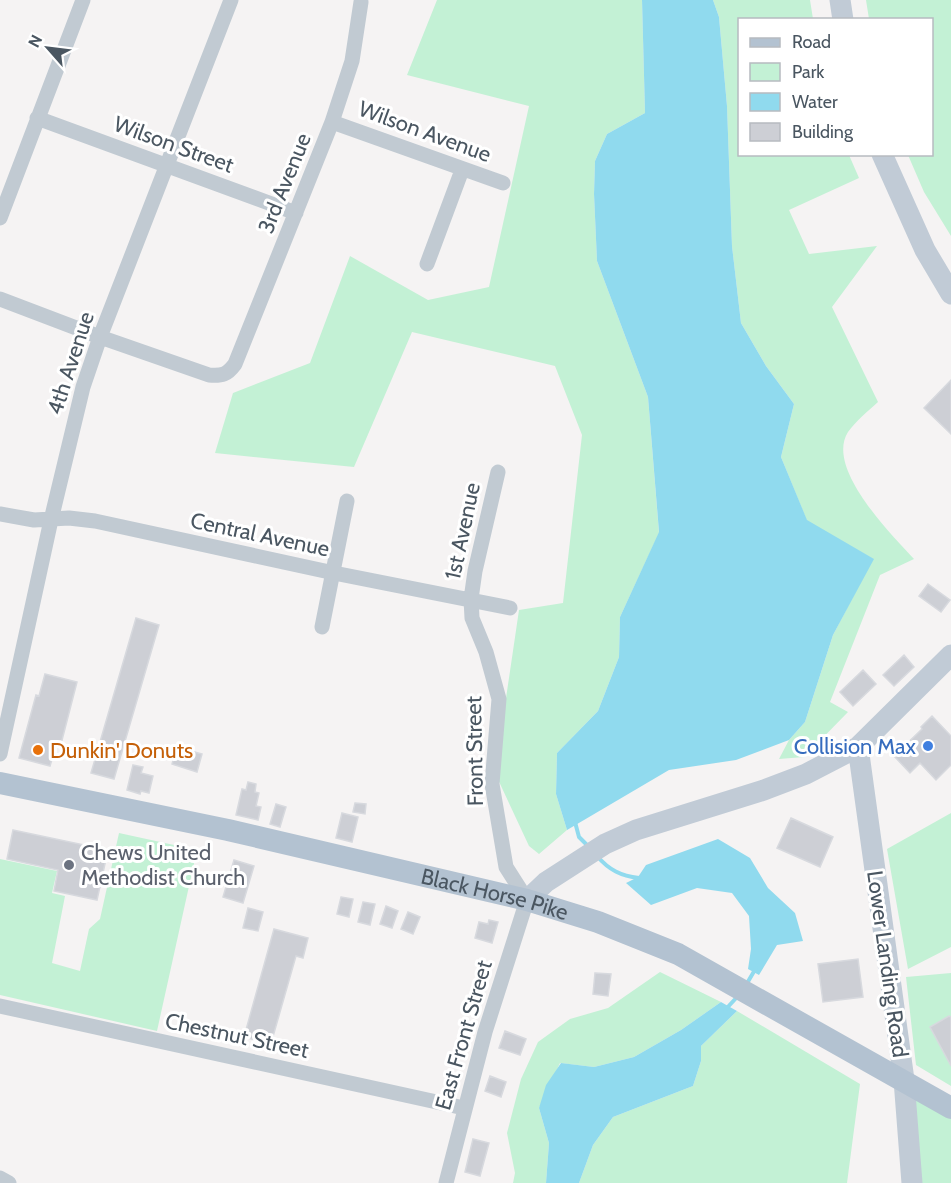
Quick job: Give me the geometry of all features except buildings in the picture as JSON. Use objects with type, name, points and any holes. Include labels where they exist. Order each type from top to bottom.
[{"type":"main road","points":[[840,0],[843,18]]},
{"type":"main road","points":[[883,156],[925,250],[951,294]]},
{"type":"main road","points":[[527,900],[546,882],[605,844],[636,830],[764,790],[806,774],[858,747],[951,655]]},
{"type":"main road","name":"Lower Landing Road","points":[[858,747],[904,1080],[912,1183]]},
{"type":"main road","name":"Black Horse Pike","points":[[0,783],[228,830],[553,906],[678,954],[951,1108]]},
{"type":"street","points":[[0,218],[82,0]]},
{"type":"street","name":"4th Avenue","points":[[0,754],[51,520],[83,387],[100,337],[231,0]]},
{"type":"street","name":"3rd Avenue","points":[[100,337],[209,375],[228,374],[235,364],[332,122],[352,61],[361,2]]},
{"type":"street","name":"Wilson Street","points":[[37,118],[296,213]]},
{"type":"street","name":"Wilson Avenue","points":[[332,122],[503,183]]},
{"type":"street","points":[[427,264],[462,170]]},
{"type":"street","points":[[0,298],[100,337]]},
{"type":"street","name":"1st Avenue","points":[[471,599],[475,571],[498,472]]},
{"type":"street","points":[[322,627],[347,501]]},
{"type":"street","name":"Central Avenue","points":[[0,514],[33,520],[69,518],[95,521],[334,573],[510,608]]},
{"type":"street","name":"Front Street","points":[[471,599],[472,618],[486,652],[499,699],[492,784],[506,867],[527,900]]},
{"type":"street","name":"East Front Street","points":[[446,1183],[485,1032],[527,900]]},
{"type":"street","name":"Chestnut Street","points":[[0,1006],[464,1108]]},
{"type":"street","points":[[0,1178],[9,1183]]},
{"type":"green space","points":[[437,0],[642,0],[645,113],[607,134],[595,161],[594,194],[597,261],[648,397],[659,533],[620,617],[619,657],[598,711],[557,753],[556,794],[567,830],[539,854],[529,846],[495,773],[519,610],[563,603],[582,435],[555,366],[412,332],[354,467],[215,453],[233,393],[310,363],[350,256],[428,300],[489,287],[529,106],[407,75]]},
{"type":"green space","points":[[713,0],[810,0],[813,18],[738,18],[738,156],[849,156],[859,178],[789,210],[809,254],[877,246],[832,307],[878,402],[848,432],[843,447],[845,464],[864,500],[914,559],[880,575],[830,702],[848,712],[804,757],[779,759],[789,740],[805,722],[833,635],[873,559],[807,521],[781,457],[794,404],[766,366],[741,323],[732,246],[727,106],[719,17]]},
{"type":"green space","points":[[866,0],[951,0],[951,236],[924,192],[908,156],[933,156],[933,18],[869,18]]},
{"type":"green space","points":[[951,813],[951,947],[908,969],[887,849]]},
{"type":"green space","points":[[119,833],[197,850],[157,1031],[0,995],[0,859],[57,871],[52,893],[65,896],[52,963],[80,971],[89,929],[100,919]]},
{"type":"green space","points":[[660,972],[721,1002],[681,1030],[634,1057],[594,1067],[560,1063],[539,1108],[549,1143],[546,1183],[513,1183],[515,1173],[507,1133],[521,1079],[538,1042],[570,1019],[608,1008]]},
{"type":"green space","points":[[951,973],[951,1086],[916,1065],[906,977]]},
{"type":"green space","points":[[737,1011],[860,1084],[847,1183],[579,1183],[593,1145],[613,1117],[693,1086],[701,1061],[701,1046]]},
{"type":"green space","points":[[904,1080],[951,1108],[951,1183],[912,1183]]},
{"type":"water","points":[[642,0],[713,0],[719,17],[727,106],[732,246],[741,323],[766,366],[794,404],[781,457],[807,520],[874,559],[833,635],[805,722],[789,740],[736,760],[669,770],[567,830],[556,794],[557,753],[598,711],[619,657],[620,617],[659,532],[648,397],[597,261],[594,194],[595,161],[607,134],[645,113]]},
{"type":"water","points":[[718,839],[750,858],[768,888],[795,913],[803,941],[777,945],[759,975],[748,969],[751,949],[749,916],[732,893],[697,888],[651,905],[626,883],[638,877],[646,865]]},
{"type":"water","points":[[721,1002],[737,1011],[701,1046],[701,1061],[693,1086],[613,1117],[593,1145],[579,1183],[546,1183],[549,1143],[539,1108],[546,1085],[561,1063],[594,1067],[634,1057],[681,1030]]},
{"type":"waterway","points":[[575,822],[579,837],[588,846]]},
{"type":"waterway","points":[[597,856],[616,872],[639,878]]},
{"type":"waterway","points":[[746,985],[756,968]]},
{"type":"waterway","points":[[725,1010],[738,996]]},
{"type":"place","name":"Collision Max","points":[[928,746]]},
{"type":"place","name":"Dunkin' Donuts","points":[[38,750]]},
{"type":"place","name":"Chews United Methodist Church","points":[[69,865]]}]
